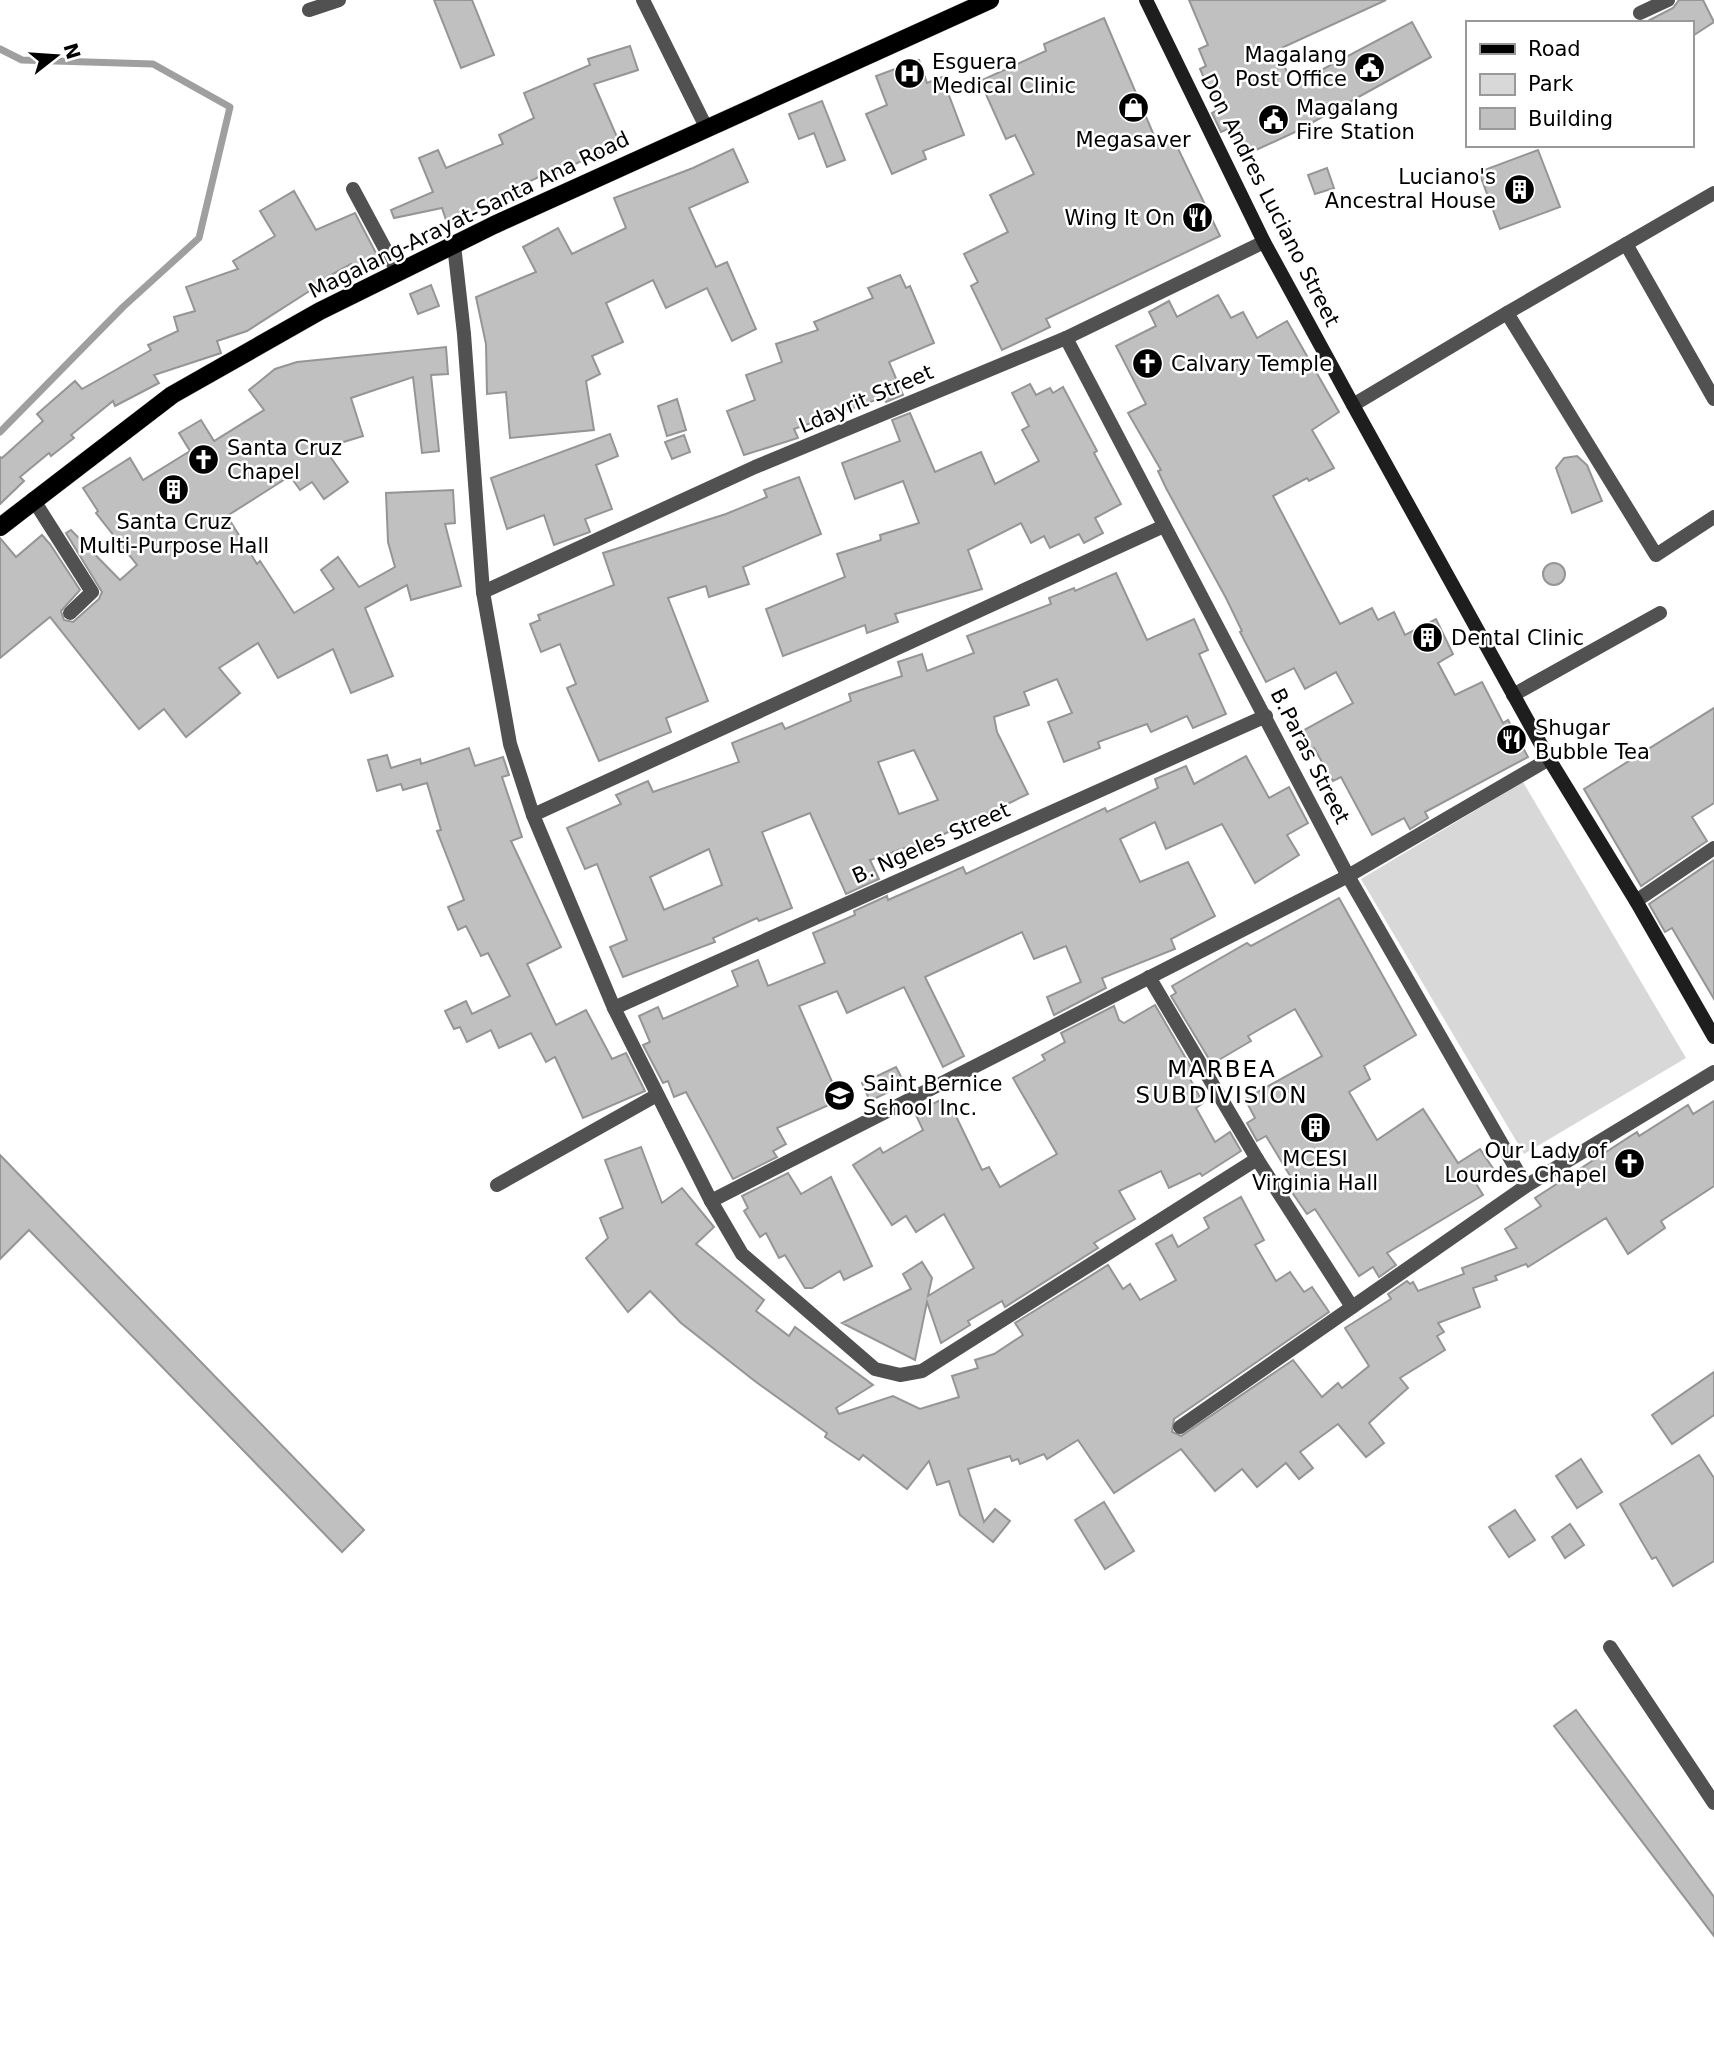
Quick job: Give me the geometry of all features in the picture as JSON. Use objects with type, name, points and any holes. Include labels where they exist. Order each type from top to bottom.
[{"type":"main road","name":"Magalang-Arayat-Santa Ana Road","points":[[0,527],[33,499],[172,395],[397,271],[979,2]]},
{"type":"street","points":[[309,10],[339,0]]},
{"type":"street","points":[[643,0],[706,127]]},
{"type":"street","name":"Don Andres Luciano Street","points":[[1146,0],[1264,242],[1353,405],[1549,759],[1636,901],[1714,1037]]},
{"type":"street","points":[[1640,13],[1668,0]]},
{"type":"street","points":[[353,189],[397,271]]},
{"type":"street","points":[[1353,405],[1714,193]]},
{"type":"street","name":"Ldayrit Street","points":[[483,592],[755,467],[1066,338],[1264,242]]},
{"type":"street","points":[[1626,244],[1714,399]]},
{"type":"street","points":[[454,245],[464,334],[483,592],[510,744],[533,815],[614,1008],[711,1201],[742,1254],[876,1369],[900,1375],[922,1371],[1257,1159]]},
{"type":"street","points":[[1507,313],[1656,555],[1714,517]]},
{"type":"street","name":"B.Paras Street","points":[[1066,338],[1348,876],[1527,1186]]},
{"type":"street","points":[[33,499],[92,592],[70,614]]},
{"type":"street","points":[[533,815],[1164,526]]},
{"type":"street","points":[[1513,695],[1660,613]]},
{"type":"street","name":"B. Ngeles Street","points":[[614,1008],[1266,716]]},
{"type":"street","points":[[711,1201],[1348,876],[1549,759]]},
{"type":"street","points":[[1636,901],[1714,848]]},
{"type":"street","points":[[1149,977],[1257,1159],[1352,1307]]},
{"type":"street","points":[[1180,1427],[1527,1186],[1714,1072]]},
{"type":"street","points":[[497,1185],[657,1095]]},
{"type":"street","points":[[1609,1647],[1714,1802]]},
{"type":"green space","points":[[1523,782],[1686,1058],[1524,1154],[1361,879]]},
{"type":"building","points":[[434,0],[472,0],[494,55],[461,68]]},
{"type":"building","points":[[1189,0],[1386,0],[1277,50],[1293,85],[1412,22],[1431,57],[1295,132],[1243,156],[1230,128],[1221,132],[1212,113],[1218,110],[1200,69],[1206,66],[1199,49],[1208,45]]},
{"type":"building","points":[[1679,0],[1703,0],[1714,22],[1693,36],[1693,21],[1648,21],[1673,8]]},
{"type":"building","points":[[1104,18],[1158,145],[1173,138],[1220,236],[1046,319],[1050,327],[1002,350],[971,286],[978,282],[964,254],[1008,232],[990,195],[1034,174],[1015,135],[1006,139],[980,81],[1046,51],[1044,44]]},
{"type":"building","points":[[630,46],[638,70],[594,84],[620,144],[555,173],[553,170],[520,186],[522,191],[447,223],[442,208],[394,218],[391,210],[433,192],[419,158],[438,150],[446,168],[503,144],[499,135],[534,118],[524,93],[590,65],[588,59]]},
{"type":"building","points":[[919,60],[927,83],[942,77],[964,135],[923,151],[926,159],[892,174],[866,114],[887,105],[876,76]]},
{"type":"building","points":[[822,101],[845,160],[827,167],[814,133],[799,139],[789,114]]},
{"type":"building","points":[[733,149],[748,182],[689,208],[716,267],[727,262],[756,329],[732,341],[707,288],[666,308],[653,280],[606,303],[623,342],[592,356],[600,374],[586,381],[594,430],[510,438],[506,392],[487,394],[486,344],[476,297],[536,272],[523,247],[558,228],[572,254],[626,228],[614,198],[693,168]]},
{"type":"building","name":"Luciano's Ancestral House","points":[[1538,150],[1560,207],[1500,229],[1479,172]]},
{"type":"building","points":[[1327,168],[1334,188],[1315,194],[1308,175]]},
{"type":"building","points":[[294,191],[316,230],[355,213],[378,257],[353,269],[351,264],[309,287],[311,290],[247,331],[217,341],[221,353],[154,375],[159,383],[115,406],[113,401],[71,435],[74,438],[51,456],[49,453],[20,477],[24,481],[0,504],[0,457],[43,421],[37,414],[75,381],[82,389],[151,350],[148,345],[178,331],[174,317],[195,311],[186,287],[238,269],[233,261],[275,236],[260,211]]},
{"type":"building","points":[[900,275],[906,288],[910,286],[934,343],[889,362],[903,395],[886,402],[884,397],[794,429],[798,438],[744,455],[727,411],[755,400],[746,375],[782,362],[776,344],[818,330],[814,322],[873,298],[868,288]]},
{"type":"building","points":[[431,285],[439,306],[418,314],[410,294]]},
{"type":"building","points":[[1218,295],[1231,318],[1243,312],[1257,338],[1287,321],[1339,412],[1312,430],[1334,468],[1309,481],[1307,478],[1273,496],[1340,624],[1372,608],[1378,620],[1394,612],[1405,635],[1436,619],[1453,654],[1438,663],[1455,695],[1482,682],[1503,723],[1508,720],[1528,757],[1425,812],[1428,818],[1410,829],[1404,818],[1372,835],[1341,777],[1333,781],[1314,748],[1309,751],[1299,733],[1353,703],[1336,672],[1305,689],[1294,668],[1266,682],[1226,598],[1166,488],[1158,471],[1161,470],[1128,413],[1146,404],[1116,346],[1156,326],[1149,312],[1169,301],[1177,317]]},
{"type":"building","points":[[446,347],[448,374],[431,375],[439,451],[422,453],[413,377],[351,398],[363,436],[324,448],[348,482],[324,499],[312,482],[300,490],[290,476],[227,516],[257,564],[260,561],[294,613],[334,589],[321,570],[338,557],[359,587],[395,567],[388,542],[386,493],[453,490],[455,523],[445,524],[461,586],[411,600],[407,585],[365,608],[393,676],[351,693],[333,649],[278,678],[258,643],[219,668],[240,693],[186,737],[164,709],[139,729],[50,617],[0,658],[0,538],[16,557],[42,535],[50,544],[80,590],[61,611],[64,620],[73,622],[99,599],[102,592],[66,533],[71,530],[120,580],[137,565],[96,513],[98,511],[83,488],[130,458],[143,480],[190,451],[179,433],[201,420],[214,441],[264,410],[249,390],[275,369],[297,362]]},
{"type":"building","points":[[1030,384],[1036,395],[1050,388],[1053,393],[1063,387],[1097,451],[1094,453],[1121,504],[1095,518],[1103,533],[1084,543],[1079,534],[1050,548],[1044,536],[1031,543],[1021,523],[968,550],[982,589],[895,614],[898,622],[867,633],[865,625],[783,656],[766,609],[845,577],[837,554],[881,540],[880,535],[919,523],[903,481],[855,499],[842,463],[900,441],[892,420],[910,413],[935,472],[981,452],[995,484],[1039,461],[1022,430],[1029,426],[1012,393]]},
{"type":"building","points":[[677,399],[686,430],[667,436],[658,406]]},
{"type":"building","points":[[610,434],[618,456],[596,465],[612,509],[585,519],[590,532],[554,545],[544,515],[507,529],[491,478]]},
{"type":"building","points":[[684,435],[690,452],[672,459],[665,442]]},
{"type":"building","points":[[1577,456],[1587,465],[1602,501],[1572,513],[1556,468],[1564,458]]},
{"type":"building","points":[[799,477],[821,534],[743,567],[749,584],[709,597],[706,586],[668,598],[708,701],[666,718],[671,732],[599,761],[567,688],[576,684],[560,644],[541,652],[530,624],[540,620],[538,615],[614,585],[603,553],[726,514],[767,497],[764,490]]},
{"type":"building","points":[[1554,563],[1562,566],[1565,574],[1562,582],[1554,585],[1546,582],[1543,574],[1546,566]]},
{"type":"building","points":[[1116,573],[1147,640],[1194,619],[1208,650],[1199,654],[1226,714],[1193,728],[1187,716],[1151,732],[1147,724],[1098,742],[1100,748],[1064,762],[1048,722],[1072,713],[1057,679],[1024,692],[1029,705],[994,717],[997,732],[1028,794],[942,835],[870,860],[879,879],[846,894],[810,813],[762,832],[792,908],[759,921],[757,918],[713,938],[715,942],[623,977],[610,947],[627,940],[597,864],[585,869],[567,828],[621,804],[616,795],[648,781],[653,792],[739,762],[732,743],[782,723],[785,729],[851,701],[849,694],[902,676],[898,662],[922,654],[927,671],[974,653],[967,636],[1051,604],[1049,598],[1074,588],[1075,591]],"holes":[[[914,750],[938,800],[899,814],[878,762]],[[709,849],[722,885],[664,910],[650,877]]]},
{"type":"building","points":[[1714,708],[1714,803],[1692,817],[1707,841],[1641,886],[1584,789]]},
{"type":"building","points":[[469,748],[475,766],[503,757],[509,775],[502,777],[522,837],[511,841],[561,947],[527,964],[556,1025],[586,1010],[612,1059],[626,1053],[645,1091],[583,1118],[555,1057],[546,1062],[531,1033],[499,1048],[491,1030],[467,1042],[460,1027],[454,1029],[445,1011],[466,1001],[472,1014],[510,996],[488,953],[481,956],[466,926],[458,930],[448,907],[464,900],[437,831],[441,830],[427,783],[403,790],[401,784],[377,791],[368,760],[387,755],[391,768],[420,759],[421,764]]},
{"type":"building","points":[[1246,756],[1269,798],[1289,787],[1308,823],[1287,835],[1299,855],[1255,883],[1222,824],[1166,849],[1155,822],[1120,839],[1140,882],[1188,862],[1215,916],[1171,939],[1175,949],[1102,978],[1106,988],[1054,1015],[1047,997],[1081,982],[1066,946],[1034,959],[1022,932],[925,977],[964,1056],[943,1067],[904,987],[847,1013],[837,991],[799,1006],[840,1100],[777,1128],[786,1144],[773,1151],[777,1157],[733,1179],[686,1092],[674,1097],[668,1081],[663,1083],[643,1045],[650,1042],[639,1016],[658,1007],[663,1019],[738,986],[732,971],[758,960],[768,986],[825,963],[813,933],[855,915],[854,911],[887,896],[888,900],[963,867],[966,874],[1105,808],[1107,812],[1158,788],[1155,779],[1186,766],[1194,784]]},
{"type":"building","points":[[1714,860],[1714,999],[1672,928],[1665,932],[1649,904]]},
{"type":"building","points":[[1339,898],[1416,1035],[1364,1066],[1370,1079],[1349,1092],[1377,1140],[1423,1109],[1458,1163],[1480,1149],[1494,1170],[1475,1182],[1483,1195],[1387,1253],[1396,1265],[1379,1277],[1373,1267],[1359,1276],[1315,1209],[1307,1214],[1289,1188],[1295,1184],[1266,1136],[1257,1141],[1247,1123],[1255,1118],[1245,1099],[1322,1056],[1295,1009],[1248,1036],[1251,1041],[1212,1064],[1171,996],[1176,993],[1172,986],[1247,943],[1251,946]]},
{"type":"building","points":[[1155,1005],[1195,1074],[1189,1077],[1203,1103],[1196,1108],[1215,1142],[1230,1132],[1241,1151],[1202,1176],[1200,1173],[1169,1188],[1161,1171],[1119,1191],[1135,1219],[1094,1243],[1098,1248],[1005,1307],[1002,1301],[968,1321],[970,1325],[941,1343],[927,1302],[915,1360],[842,1323],[911,1289],[903,1274],[922,1262],[932,1278],[928,1296],[974,1268],[944,1214],[916,1232],[906,1216],[892,1225],[853,1165],[880,1148],[883,1153],[923,1130],[915,1113],[944,1098],[949,1109],[952,1108],[982,1170],[989,1167],[1000,1187],[1057,1154],[1013,1078],[1045,1060],[1042,1055],[1065,1042],[1061,1033],[1114,1006],[1119,1020],[1124,1023]]},
{"type":"building","points":[[896,1067],[905,1084],[870,1101],[862,1083]]},
{"type":"building","points":[[1714,1101],[1714,1186],[1661,1221],[1665,1228],[1628,1254],[1606,1218],[1528,1267],[1526,1264],[1495,1276],[1497,1280],[1473,1288],[1480,1307],[1438,1323],[1444,1332],[1437,1336],[1445,1350],[1400,1378],[1408,1388],[1369,1423],[1384,1443],[1366,1457],[1338,1424],[1300,1452],[1313,1468],[1299,1479],[1286,1463],[1257,1487],[1242,1469],[1215,1491],[1181,1449],[1114,1493],[1078,1440],[1047,1459],[1044,1454],[1020,1464],[1018,1459],[1012,1461],[1010,1456],[968,1469],[984,1522],[995,1509],[1010,1521],[993,1542],[960,1515],[949,1481],[937,1485],[929,1461],[907,1489],[863,1455],[859,1460],[825,1437],[827,1433],[681,1323],[650,1291],[628,1312],[586,1258],[608,1238],[600,1218],[623,1208],[605,1160],[641,1147],[662,1203],[682,1188],[714,1227],[696,1244],[764,1300],[756,1311],[789,1336],[795,1327],[873,1385],[836,1408],[839,1414],[893,1396],[920,1409],[959,1397],[952,1376],[978,1368],[975,1360],[994,1354],[1023,1335],[1015,1323],[1108,1265],[1123,1289],[1130,1284],[1140,1300],[1176,1280],[1156,1244],[1172,1235],[1178,1247],[1209,1228],[1204,1218],[1241,1197],[1264,1240],[1255,1245],[1276,1281],[1290,1272],[1304,1292],[1312,1287],[1329,1312],[1174,1419],[1172,1432],[1181,1436],[1293,1360],[1322,1397],[1338,1383],[1342,1388],[1369,1366],[1345,1328],[1391,1299],[1388,1294],[1407,1281],[1410,1284],[1413,1282],[1418,1291],[1464,1274],[1462,1268],[1517,1248],[1505,1229],[1541,1206],[1535,1198],[1637,1132],[1639,1136],[1688,1105],[1693,1114]]},
{"type":"building","points":[[0,1155],[364,1530],[342,1552],[29,1230],[0,1259]]},
{"type":"building","points":[[788,1173],[801,1194],[831,1177],[872,1266],[844,1280],[840,1271],[812,1288],[805,1288],[785,1255],[779,1258],[766,1233],[760,1237],[744,1211],[748,1208],[742,1196]]},
{"type":"building","points":[[1714,1372],[1714,1415],[1672,1444],[1652,1415]]},
{"type":"building","points":[[1699,1455],[1714,1478],[1714,1561],[1673,1586],[1656,1557],[1652,1559],[1620,1504]]},
{"type":"building","points":[[1581,1459],[1602,1492],[1577,1508],[1556,1476]]},
{"type":"building","points":[[1104,1502],[1134,1551],[1105,1569],[1075,1520]]},
{"type":"building","points":[[1515,1510],[1535,1540],[1509,1557],[1489,1527]]},
{"type":"building","points":[[1570,1524],[1584,1545],[1565,1558],[1552,1537]]},
{"type":"building","points":[[1576,1710],[1714,1897],[1714,1936],[1554,1726]]},
{"type":"waterway","points":[[0,49],[22,60],[153,64],[230,107],[199,238],[123,307],[0,432]]},
{"type":"place","name":"Magalang Post Office","points":[[1370,67]]},
{"type":"place","name":"Esguera Medical Clinic","points":[[909,74]]},
{"type":"place","name":"Megasaver","points":[[1133,108]]},
{"type":"place","name":"Magalang Fire Station","points":[[1273,120]]},
{"type":"place","name":"Luciano's Ancestral House","points":[[1519,189]]},
{"type":"place","name":"Wing It On","points":[[1198,218]]},
{"type":"place","name":"Calvary Temple","points":[[1148,364]]},
{"type":"place","name":"Santa Cruz Chapel","points":[[204,460]]},
{"type":"place","name":"Santa Cruz Multi-Purpose Hall","points":[[174,490]]},
{"type":"place","name":"Dental Clinic","points":[[1428,638]]},
{"type":"place","name":"Shugar Bubble Tea","points":[[1512,740]]},
{"type":"place","name":"Saint Bernice School Inc.","points":[[840,1096]]},
{"type":"place","name":"MCESI Virginia Hall","points":[[1315,1127]]},
{"type":"place","name":"Our Lady of Lourdes Chapel","points":[[1630,1163]]},
{"type":"district","name":"MARBEA SUBDIVISION","points":[[1222,1082]]}]
